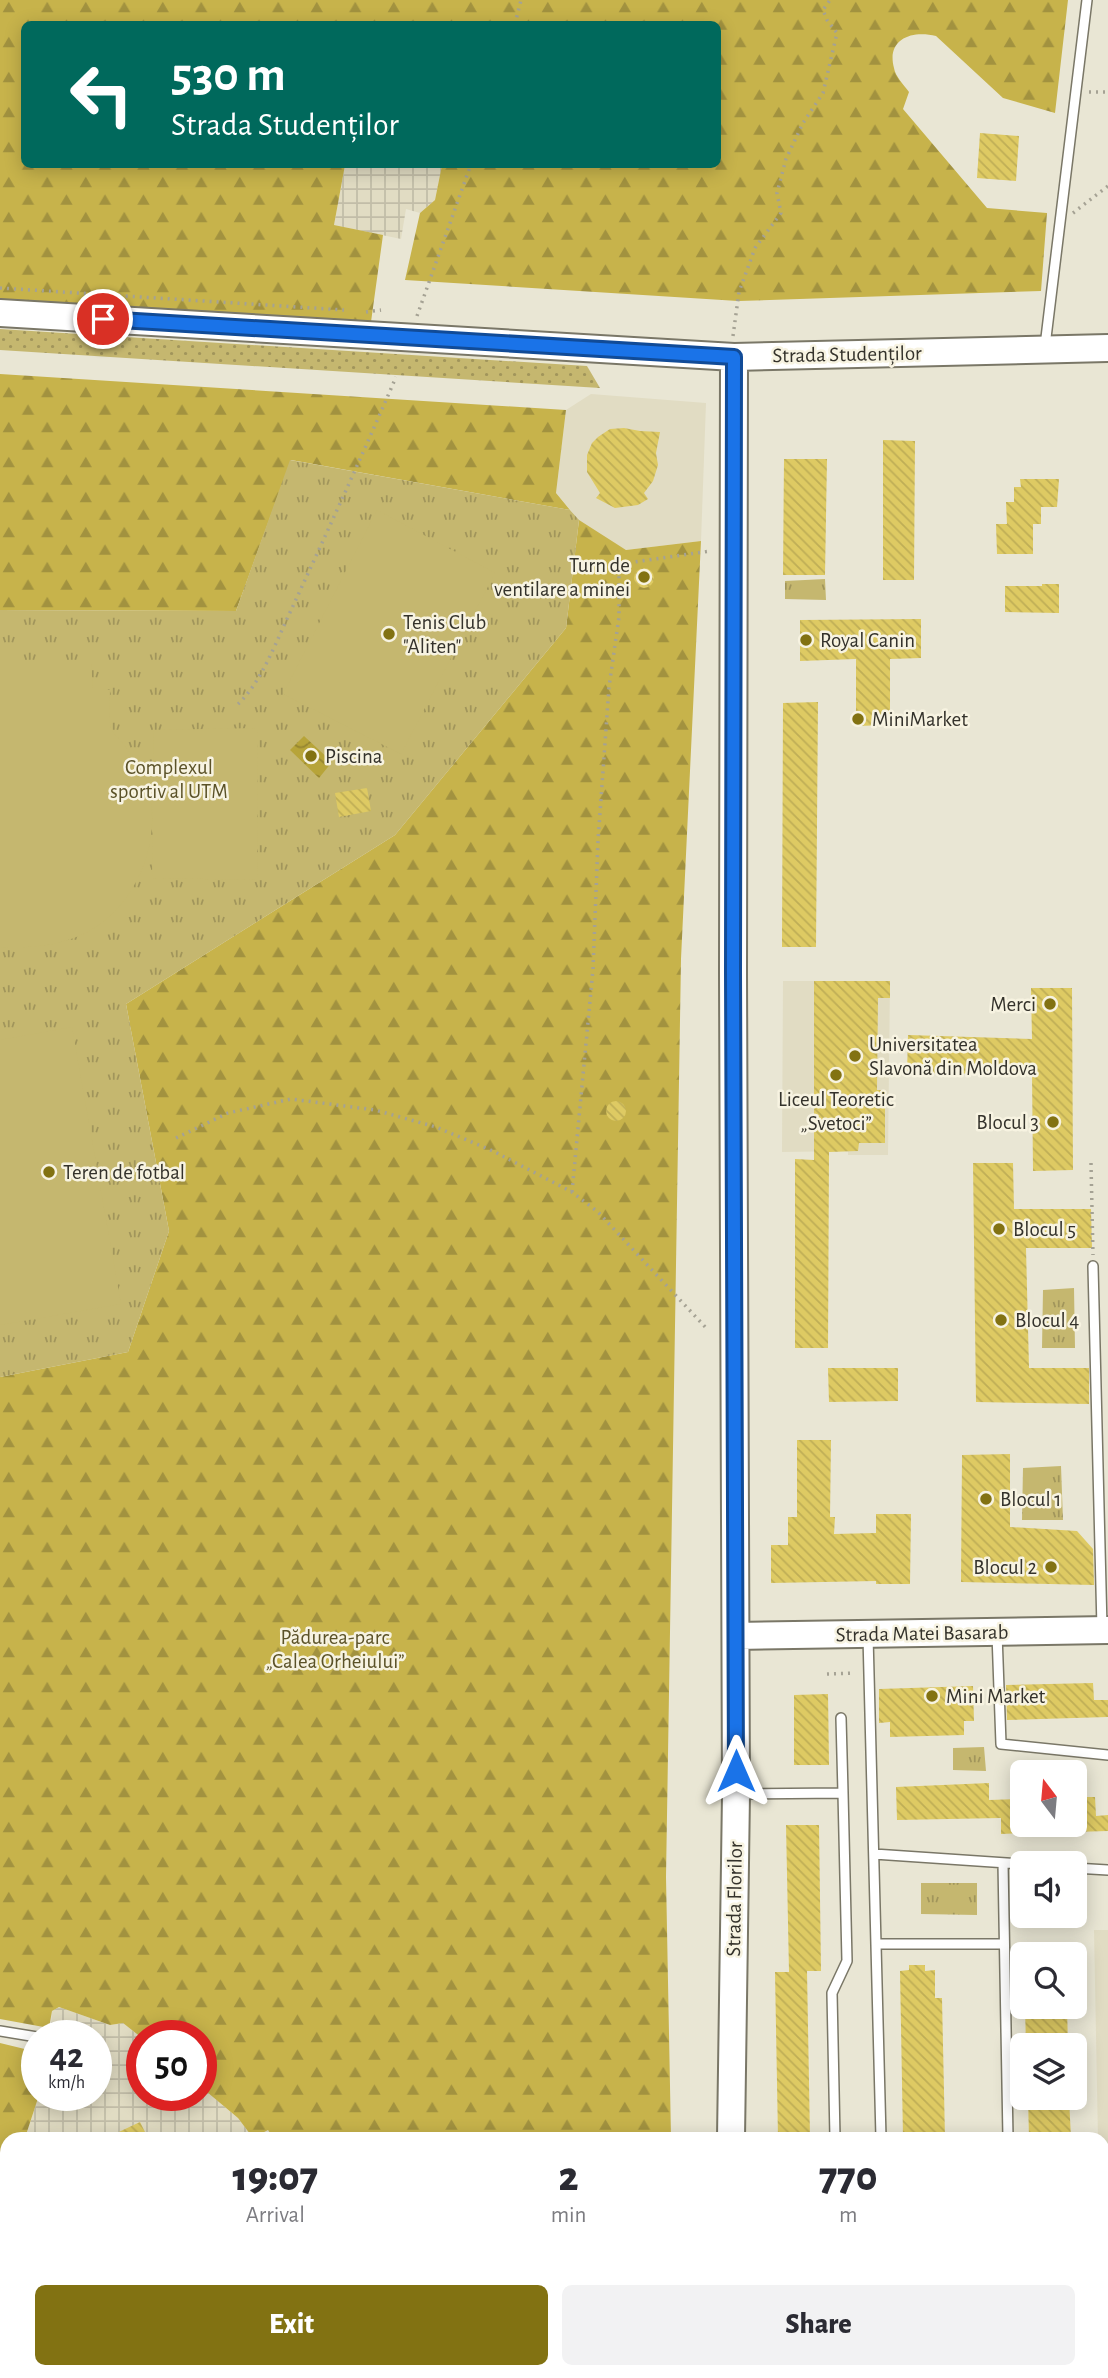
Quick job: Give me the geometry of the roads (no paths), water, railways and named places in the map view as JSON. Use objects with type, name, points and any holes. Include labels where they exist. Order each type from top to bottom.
[{"type":"main road","name":"Strada Studenților","points":[[0,313],[409,338],[733,347],[1044,350],[1108,348]]},
{"type":"main road","name":"Strada Florilor","points":[[731,2132],[736,1794],[733,347]]},
{"type":"main road","name":"Strada Matei Basarab","points":[[736,1636],[1105,1630]]},
{"type":"lane","points":[[1044,350],[1087,0]]},
{"type":"lane","points":[[1093,1266],[1105,1630]]},
{"type":"lane","points":[[997,1632],[1001,1744],[1108,1755]]},
{"type":"lane","points":[[868,1634],[881,2132]]},
{"type":"lane","points":[[835,2132],[832,1993],[847,1961],[841,1718]]},
{"type":"lane","points":[[736,1794],[843,1793]]},
{"type":"lane","points":[[874,1854],[1010,1863]]},
{"type":"lane","points":[[1003,1863],[1008,2132]]},
{"type":"lane","points":[[1087,1869],[1108,1870]]},
{"type":"lane","points":[[876,1944],[1004,1944]]},
{"type":"lane","points":[[0,2031],[21,2034]]},
{"type":"water","name":"Piscina","points":[[304,736],[332,762],[319,778],[290,750]]},
{"type":"place","name":"Turn de ventilare a minei","points":[[644,577]]},
{"type":"place","name":"Tenis Club \"Aliten\"","points":[[389,634]]},
{"type":"place","name":"Royal Canin","points":[[806,640]]},
{"type":"place","name":"MiniMarket","points":[[858,719]]},
{"type":"place","name":"Piscina","points":[[311,756]]},
{"type":"place","name":"Merci","points":[[1050,1004]]},
{"type":"place","name":"Universitatea Slavonă din Moldova","points":[[855,1056]]},
{"type":"place","name":"Liceul Teoretic „Svetoci”","points":[[836,1075]]},
{"type":"place","name":"Blocul 3","points":[[1053,1122]]},
{"type":"place","name":"Teren de fotbal","points":[[49,1172]]},
{"type":"place","name":"Blocul 5","points":[[999,1229]]},
{"type":"place","name":"Blocul 4","points":[[1001,1320]]},
{"type":"place","name":"Blocul 1","points":[[986,1499]]},
{"type":"place","name":"Blocul 2","points":[[1051,1567]]},
{"type":"place","name":"Mini Market","points":[[932,1696]]},
{"type":"park label","name":"Complexul sportiv al UTM","points":[[169,779]]},
{"type":"park label","name":"Pădurea-parc „Calea Orheiului”","points":[[335,1649]]}]
